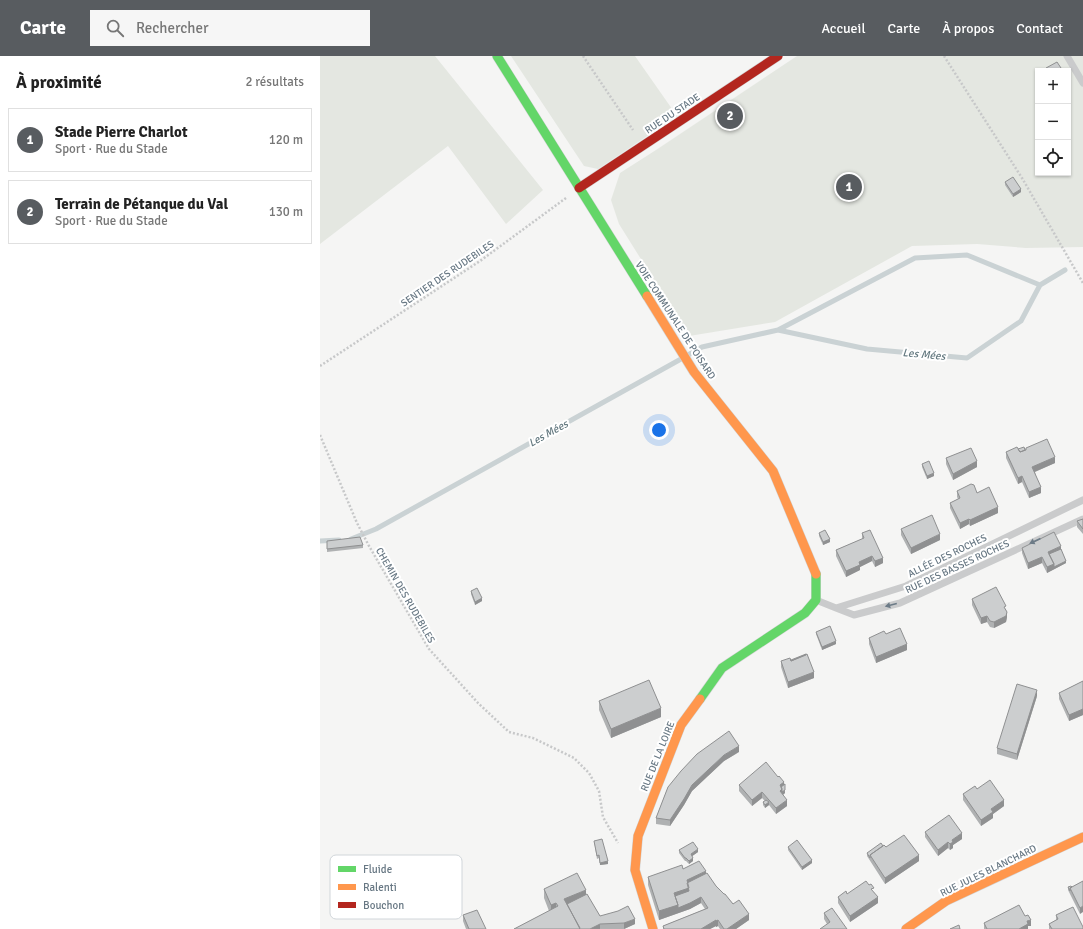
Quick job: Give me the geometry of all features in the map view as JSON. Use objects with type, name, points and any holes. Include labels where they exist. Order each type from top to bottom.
[{"type":"street","name":"VOIE COMMUNALE DE POISARD","points":[[497,56],[694,372],[773,471],[816,573],[816,600]]},
{"type":"street","name":"RUE DU STADE","points":[[579,188],[778,56]]},
{"type":"street","name":"RUE DE LA LOIRE","points":[[653,929],[635,870],[638,836],[681,725],[722,668],[805,613],[816,600]]},
{"type":"street","name":"RUE JULES BLANCHARD","points":[[906,929],[946,901],[1083,837]]},
{"type":"lane","points":[[1067,56],[1083,83]]},
{"type":"lane","name":"ALLÉE DES ROCHES","points":[[836,608],[906,586],[1083,500]]},
{"type":"lane","name":"RUE DES BASSES ROCHES","points":[[836,608],[854,614],[900,603],[1083,519]]},
{"type":"lane","points":[[816,600],[836,608]]},
{"type":"path","points":[[583,56],[644,145]]},
{"type":"path","points":[[944,56],[1022,178],[1083,283]]},
{"type":"path","name":"SENTIER DES RUDEBILES","points":[[320,366],[480,261],[579,188]]},
{"type":"path","name":"CHEMIN DES RUDEBILES","points":[[320,435],[357,523],[429,649],[478,703],[509,732],[533,738],[574,758],[589,773],[599,791],[603,817],[619,844]]},
{"type":"shaded area","points":[[320,56],[435,56],[543,190],[506,224],[448,146],[320,244]]},
{"type":"shaded area","points":[[511,56],[635,56],[677,116],[598,169],[584,166]]},
{"type":"shaded area","points":[[797,56],[1083,56],[1083,247],[1026,248],[977,244],[912,246],[775,322],[689,336],[619,224],[611,200],[620,173]]},
{"type":"building","points":[[1057,62],[1061,68],[1046,68]]},
{"type":"building","points":[[1013,177],[1021,189],[1013,194],[1005,182]]},
{"type":"building","points":[[1047,439],[1055,457],[1032,467],[1041,487],[1029,492],[1022,476],[1018,478],[1006,452],[1017,447],[1020,452]]},
{"type":"building","points":[[1024,447],[1025,450],[1020,452],[1018,449]]},
{"type":"building","points":[[971,448],[977,461],[953,474],[946,458]]},
{"type":"building","points":[[929,461],[934,473],[927,476],[922,464]]},
{"type":"building","points":[[971,484],[974,485],[977,493],[989,487],[998,507],[960,523],[950,503],[960,498],[957,491]]},
{"type":"building","points":[[932,515],[940,534],[911,548],[901,529]]},
{"type":"building","points":[[1083,519],[1083,529],[1077,521]]},
{"type":"building","points":[[825,530],[830,539],[823,542],[819,533]]},
{"type":"building","points":[[870,530],[883,558],[875,561],[872,556],[859,562],[860,565],[846,571],[836,550],[864,538],[862,533]]},
{"type":"building","points":[[1054,532],[1061,546],[1048,552],[1054,564],[1047,567],[1042,557],[1028,563],[1022,548]]},
{"type":"building","points":[[360,537],[363,545],[327,549],[327,541]]},
{"type":"building","points":[[1061,549],[1066,561],[1054,567],[1049,554]]},
{"type":"building","points":[[996,587],[1006,606],[1004,607],[1007,612],[1006,616],[994,622],[990,621],[987,616],[981,618],[972,599]]},
{"type":"building","points":[[477,588],[482,598],[475,602],[471,591]]},
{"type":"building","points":[[830,626],[836,641],[822,647],[816,632]]},
{"type":"building","points":[[900,628],[907,644],[876,657],[869,638],[884,631],[886,634]]},
{"type":"building","points":[[807,654],[814,672],[788,682],[781,661],[790,658],[791,661]]},
{"type":"building","points":[[806,655],[791,661],[791,660]]},
{"type":"building","points":[[649,680],[661,708],[611,729],[599,701]]},
{"type":"building","points":[[1083,681],[1083,709],[1069,715],[1059,693]]},
{"type":"building","points":[[1017,684],[1037,690],[1017,754],[997,748]]},
{"type":"building","points":[[729,731],[739,746],[724,755],[692,785],[670,820],[656,818],[668,787],[681,771],[697,754]]},
{"type":"building","points":[[766,762],[784,782],[780,785],[782,789],[780,791],[787,800],[776,808],[762,792],[752,800],[739,785]]},
{"type":"building","points":[[990,780],[1004,800],[991,809],[993,812],[981,820],[963,794],[975,786],[977,789]]},
{"type":"building","points":[[785,784],[785,790],[782,792],[781,787]]},
{"type":"building","points":[[766,800],[769,802],[765,805],[763,802]]},
{"type":"building","points":[[949,815],[962,833],[952,840],[953,842],[950,844],[948,842],[938,850],[925,832]]},
{"type":"building","points":[[904,835],[919,855],[885,878],[870,855],[884,845],[886,847]]},
{"type":"building","points":[[602,839],[608,861],[600,863],[594,841]]},
{"type":"building","points":[[797,840],[812,860],[802,867],[788,847]]},
{"type":"building","points":[[693,842],[698,849],[691,854],[693,858],[689,861],[679,850]]},
{"type":"building","points":[[881,843],[883,846],[870,855],[870,858],[867,853]]},
{"type":"building","points":[[699,861],[706,871],[687,880],[689,888],[674,893],[678,905],[659,911],[648,877],[682,865],[683,869]]},
{"type":"building","points":[[577,873],[586,890],[564,899],[580,928],[579,929],[514,929],[558,906],[556,903],[551,905],[544,889]]},
{"type":"building","points":[[707,873],[716,886],[733,904],[739,900],[749,914],[727,929],[724,929],[718,920],[716,920],[701,929],[664,929],[663,926],[708,908],[701,897],[678,908],[675,896],[689,891],[687,883]]},
{"type":"building","points":[[866,881],[874,888],[871,889],[878,897],[850,916],[838,897],[846,891],[847,894]]},
{"type":"building","points":[[1083,881],[1083,906],[1080,908],[1070,888]]},
{"type":"building","points":[[587,894],[600,916],[618,911],[628,906],[635,919],[624,923],[600,924],[590,929],[580,929],[567,904]]},
{"type":"building","points":[[1019,905],[1025,916],[1028,915],[1031,920],[1027,921],[1028,924],[1019,929],[987,929],[984,923]]},
{"type":"building","points":[[1073,907],[1083,929],[1052,929],[1049,924],[1058,919],[1056,915]]},
{"type":"building","points":[[832,908],[847,929],[820,929],[830,922],[824,913]]},
{"type":"building","points":[[477,910],[486,929],[469,929],[463,915]]},
{"type":"building","points":[[959,925],[960,929],[950,929]]},
{"type":"waterway","name":"Les Mées","points":[[778,330],[915,258],[967,255],[1040,285]]},
{"type":"waterway","name":"Les Mées","points":[[688,355],[702,347],[778,330],[867,349],[967,358],[1021,321],[1040,285],[1065,270]]},
{"type":"waterway","name":"Les Mées","points":[[351,539],[376,529],[681,359]]},
{"type":"waterway","name":"Les Mées","points":[[320,541],[339,540]]},
{"type":"traffic: fast","points":[[497,56],[647,296]]},
{"type":"traffic: fast","points":[[700,699],[722,668],[805,613],[816,600],[816,574]]},
{"type":"traffic: slow","points":[[647,296],[694,372],[773,471],[816,574]]},
{"type":"traffic: slow","points":[[653,929],[635,870],[638,836],[681,725],[700,699]]},
{"type":"traffic: slow","points":[[906,929],[946,901],[1083,837]]},
{"type":"traffic: jam","points":[[579,188],[778,56]]},
{"type":"place","name":"Terrain de Pétanque du Val","points":[[730,116]]},
{"type":"place","name":"Stade Pierre Charlot","points":[[849,187]]}]
